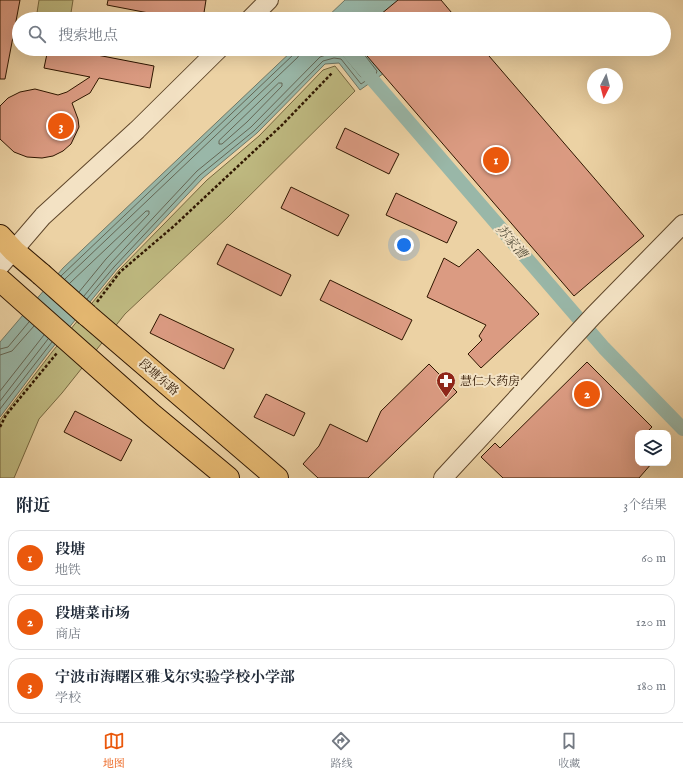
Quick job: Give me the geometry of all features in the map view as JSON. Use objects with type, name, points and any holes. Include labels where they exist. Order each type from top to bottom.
[{"type":"main road","name":"段塘东路","points":[[5,251],[41,274],[90,311],[277,478]]},
{"type":"main road","points":[[0,280],[22,300],[63,344],[228,478]]},
{"type":"street","points":[[257,12],[269,0]]},
{"type":"street","points":[[5,251],[137,130],[212,56]]},
{"type":"street","points":[[443,478],[593,316],[683,224]]},
{"type":"path","points":[[90,311],[120,272],[174,226],[282,125],[332,73]]},
{"type":"path","points":[[0,427],[6,415],[63,344]]},
{"type":"shaded area","points":[[39,0],[73,0],[71,12],[37,12]]},
{"type":"shaded area","points":[[335,66],[355,91],[228,217],[125,314],[62,393],[39,419],[14,478],[0,478],[0,420],[52,352],[119,270],[207,180],[259,136],[323,70]]},
{"type":"water","points":[[345,0],[406,0],[396,12],[332,12]]},
{"type":"water","points":[[287,56],[372,56],[384,73],[360,90],[339,63],[325,64],[257,133],[203,178],[117,269],[49,352],[0,417],[0,342],[63,268]]},
{"type":"building","points":[[0,0],[20,0],[18,12],[12,12],[12,42],[5,79],[0,79]]},
{"type":"building","points":[[108,0],[206,0],[204,12],[144,12],[107,5]]},
{"type":"building","points":[[398,0],[441,0],[451,12],[383,12]]},
{"type":"building","points":[[47,56],[102,56],[154,66],[150,88],[99,78],[90,93],[72,103],[78,119],[79,127],[71,144],[63,151],[53,156],[42,158],[27,157],[14,152],[0,139],[0,106],[8,98],[20,92],[35,89],[58,95],[67,92],[90,77],[44,68]]},
{"type":"building","points":[[367,56],[489,56],[644,236],[574,296]]},
{"type":"building","points":[[345,128],[399,154],[389,174],[336,148]]},
{"type":"building","points":[[291,187],[349,215],[338,236],[281,208]]},
{"type":"building","points":[[396,193],[457,222],[447,243],[386,215]]},
{"type":"building","points":[[227,244],[291,275],[281,296],[217,264]]},
{"type":"building","points":[[478,249],[539,314],[481,368],[468,354],[482,340],[479,336],[486,325],[427,297],[444,258],[459,267]]},
{"type":"building","points":[[330,280],[412,320],[402,340],[320,300]]},
{"type":"building","points":[[160,314],[234,349],[224,369],[150,333]]},
{"type":"building","points":[[587,362],[652,427],[649,430],[635,430],[635,466],[649,466],[639,478],[503,478],[481,457],[495,443],[500,448]]},
{"type":"building","points":[[429,364],[457,392],[368,478],[318,478],[303,464],[319,446],[330,424],[367,442],[381,411]]},
{"type":"building","points":[[266,394],[305,413],[294,436],[254,417]]},
{"type":"building","points":[[75,411],[132,440],[121,461],[64,432]]},
{"type":"waterway","name":"苏家漕","points":[[352,56],[604,348],[683,429]]},
{"type":"place","name":"宁波市海曙区雅戈尔实验学校小学部","points":[[61,126]]},
{"type":"place","name":"段塘","points":[[496,160]]},
{"type":"place","name":"段塘菜市场","points":[[587,394]]},
{"type":"place","name":"慧仁大药房","points":[[446,398]]}]
